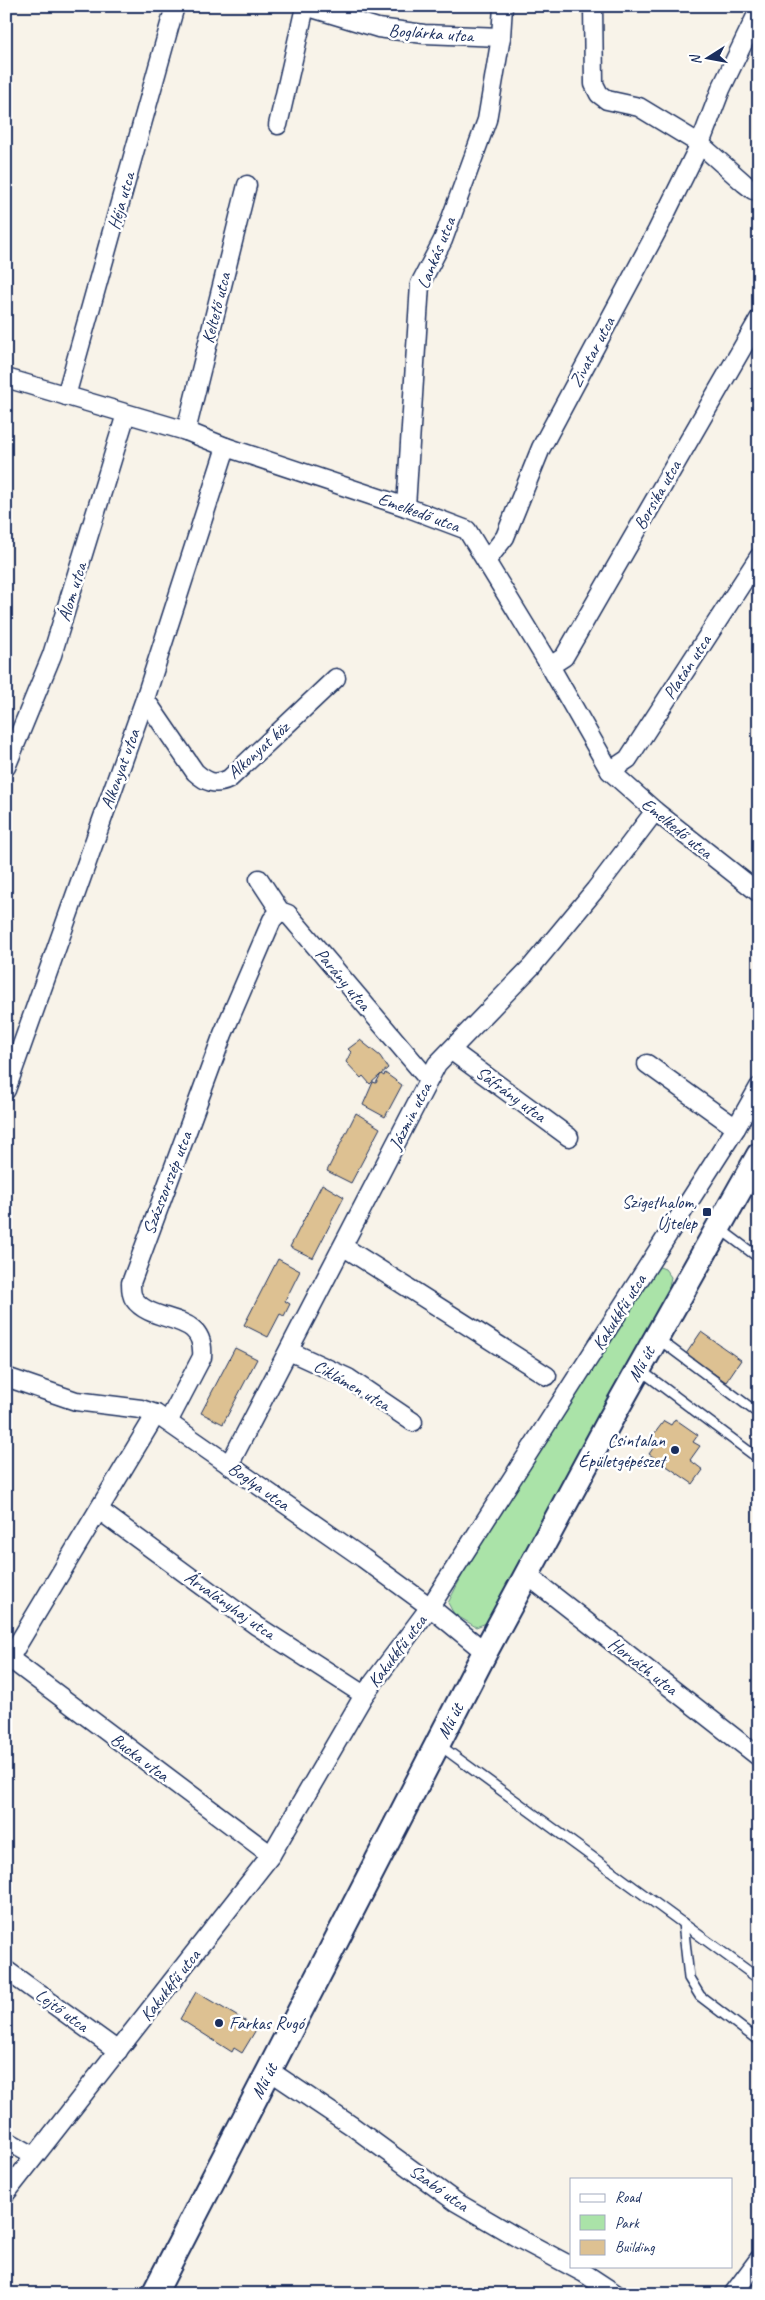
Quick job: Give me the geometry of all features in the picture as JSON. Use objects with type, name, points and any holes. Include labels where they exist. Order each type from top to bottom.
[{"type":"street","name":"Héja utca","points":[[66,396],[176,6]]},
{"type":"street","name":"Boglárka utca","points":[[305,6],[378,28],[424,34],[501,37]]},
{"type":"street","points":[[278,125],[305,6]]},
{"type":"street","name":"Lankás utca","points":[[406,507],[420,284],[443,240],[488,120],[504,6]]},
{"type":"street","points":[[593,6],[594,84],[599,94],[608,100],[639,107],[700,144],[749,186],[759,190]]},
{"type":"street","name":"Zivatar utca","points":[[487,560],[505,537],[541,448],[657,231],[700,144],[721,89],[759,10]]},
{"type":"street","name":"Keltető utca","points":[[186,430],[247,185]]},
{"type":"street","name":"Borsika utca","points":[[550,666],[564,656],[759,318]]},
{"type":"street","name":"Emelkedő utca","points":[[6,378],[186,430],[226,446],[406,507],[467,530],[550,666],[610,771],[655,811],[759,894]]},
{"type":"street","name":"Álom utca","points":[[6,767],[52,655],[126,414]]},
{"type":"street","name":"Alkonyat utca","points":[[6,1090],[145,699],[226,446]]},
{"type":"street","name":"Platán utca","points":[[610,771],[628,759],[759,557]]},
{"type":"street","name":"Alkonyat köz","points":[[145,699],[195,772],[204,780],[213,783],[228,779],[336,678]]},
{"type":"street","name":"Jázmin utca","points":[[229,1465],[344,1247],[437,1064],[452,1051],[532,966],[595,890],[655,811]]},
{"type":"street","name":"Parány utca","points":[[259,879],[280,911],[288,914],[428,1079]]},
{"type":"street","name":"Százszorszép utca","points":[[162,1418],[202,1356],[203,1346],[199,1333],[189,1326],[141,1306],[132,1297],[130,1283],[223,1034],[272,920],[280,911]]},
{"type":"street","name":"Sáfrány utca","points":[[452,1051],[569,1137]]},
{"type":"street","points":[[647,1064],[736,1128]]},
{"type":"street","name":"Kakukkfű utca","points":[[6,2193],[271,1855],[364,1695],[430,1607],[736,1128],[759,1087]]},
{"type":"street","name":"Mű út","points":[[154,2294],[486,1652],[656,1338],[759,1156]]},
{"type":"street","points":[[344,1247],[547,1376]]},
{"type":"street","name":"Ciklámen utca","points":[[289,1350],[348,1378],[413,1422]]},
{"type":"street","name":"Boglya utca","points":[[6,1378],[76,1400],[142,1409],[162,1418],[430,1607],[486,1652]]},
{"type":"street","points":[[8,1661],[99,1510],[162,1418]]},
{"type":"street","name":"Árvalányhaj utca","points":[[99,1510],[257,1626],[364,1695]]},
{"type":"street","name":"Horváth utca","points":[[527,1575],[759,1757]]},
{"type":"street","name":"Bucka utca","points":[[8,1661],[271,1855]]},
{"type":"street","name":"Lejtő utca","points":[[6,1970],[118,2051]]},
{"type":"street","name":"Szabó utca","points":[[270,2071],[352,2126],[456,2202],[570,2266]]},
{"type":"street","points":[[6,2140],[34,2156]]},
{"type":"street","points":[[733,2294],[753,2278],[759,2260]]},
{"type":"street","name":"Szabó utca","points":[[575,2268],[616,2294]]},
{"type":"lane","points":[[718,1228],[759,1258]]},
{"type":"lane","points":[[656,1338],[759,1414]]},
{"type":"lane","points":[[639,1369],[759,1459]]},
{"type":"lane","points":[[438,1744],[759,1979]]},
{"type":"lane","points":[[684,1924],[688,1978],[700,1996],[759,2041]]},
{"type":"green space","points":[[657,1266],[665,1269],[671,1277],[668,1293],[489,1622],[476,1627],[454,1614],[448,1603],[479,1542]]},
{"type":"building","points":[[360,1040],[380,1056],[388,1068],[370,1084],[363,1076],[361,1078],[346,1062],[351,1052],[348,1049]]},
{"type":"building","points":[[385,1073],[402,1085],[385,1117],[363,1105],[373,1082],[376,1083],[381,1074],[384,1076]]},
{"type":"building","points":[[356,1113],[380,1128],[351,1183],[327,1171]]},
{"type":"building","points":[[322,1184],[344,1197],[313,1258],[290,1247]]},
{"type":"building","points":[[278,1259],[300,1271],[285,1301],[290,1304],[284,1316],[280,1314],[268,1337],[244,1325]]},
{"type":"building","points":[[701,1332],[741,1360],[726,1382],[686,1354]]},
{"type":"building","points":[[235,1348],[257,1359],[223,1424],[201,1413]]},
{"type":"building","name":"Csintalan Épületgépészet","points":[[675,1419],[698,1435],[693,1442],[700,1446],[690,1460],[703,1470],[693,1484],[649,1454],[654,1447],[648,1442],[664,1421],[671,1425]]},
{"type":"building","name":"Farkas Rugó","points":[[196,1992],[257,2028],[242,2053],[234,2048],[232,2052],[180,2019]]},
{"type":"place","name":"Szigethalom, Újtelep","points":[[707,1212]]},
{"type":"place","name":"Csintalan Épületgépészet","points":[[675,1450]]},
{"type":"place","name":"Farkas Rugó","points":[[219,2023]]}]
